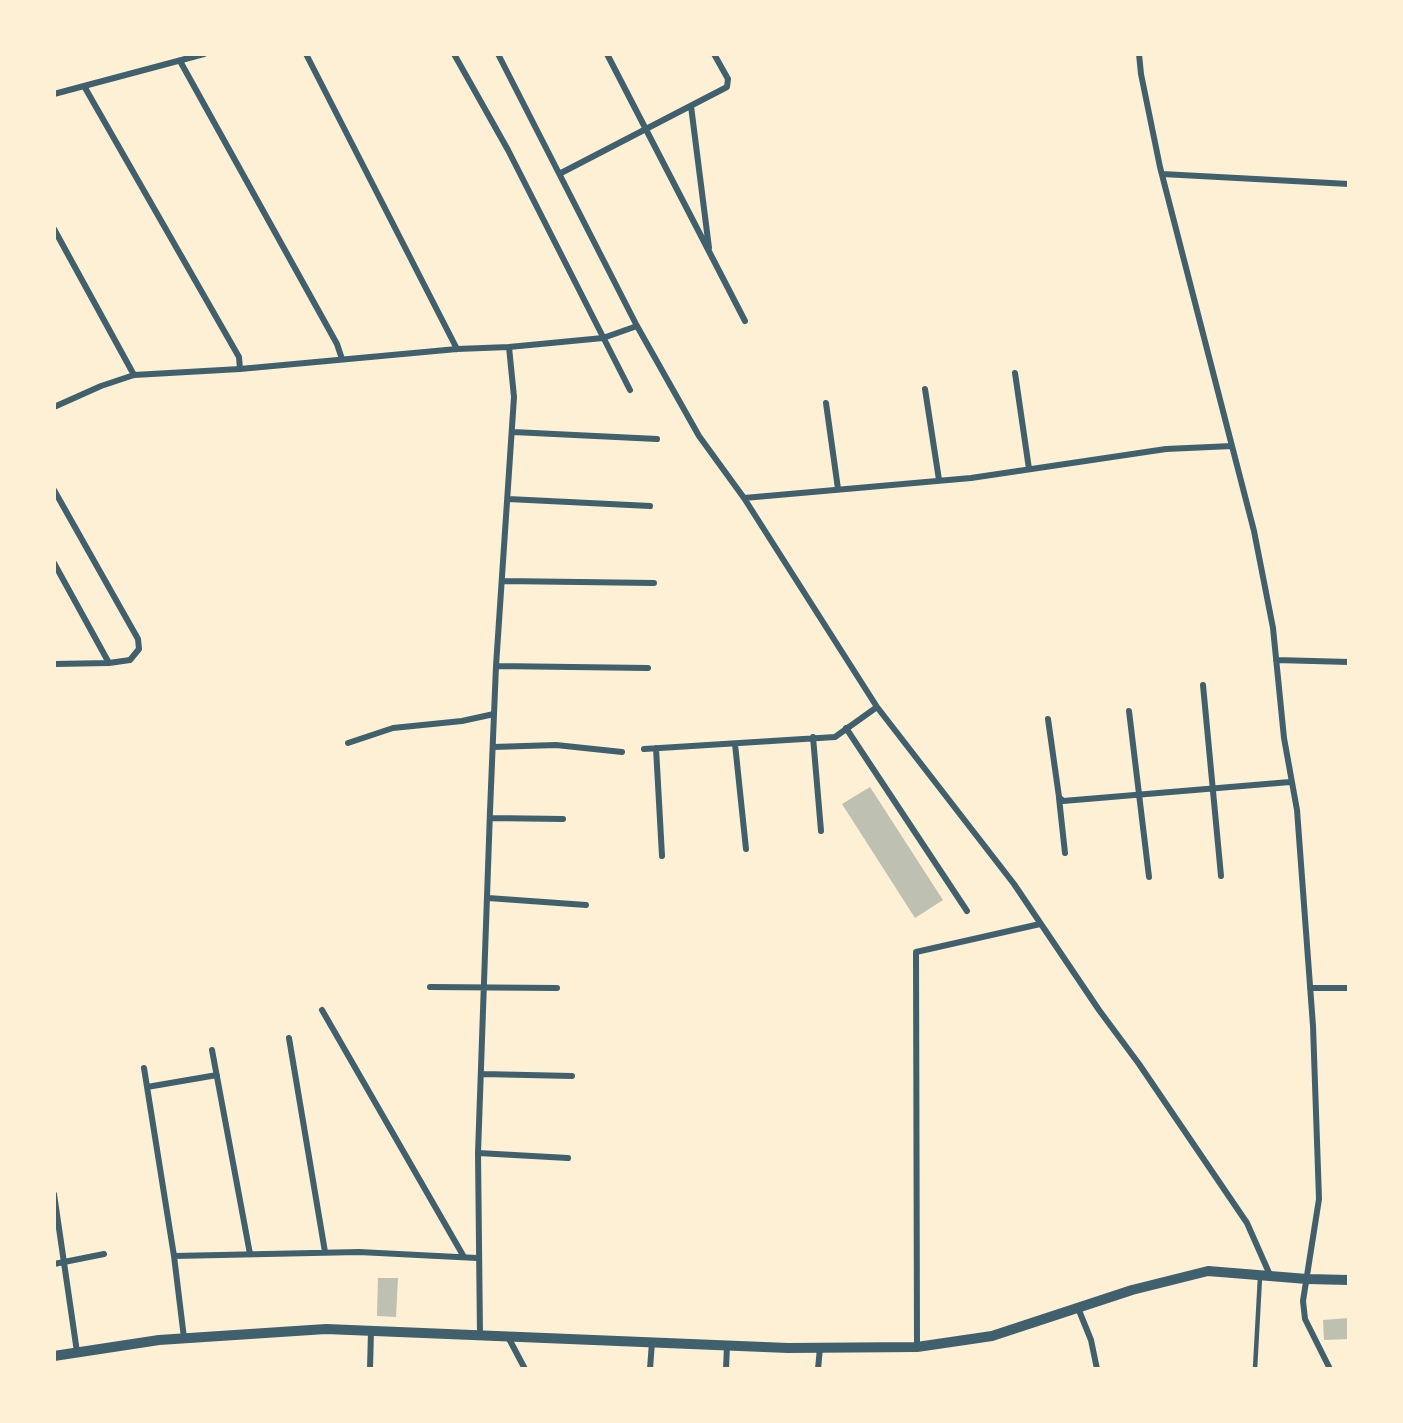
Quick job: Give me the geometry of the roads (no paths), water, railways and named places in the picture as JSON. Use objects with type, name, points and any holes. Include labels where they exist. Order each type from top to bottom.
[{"type":"street","points":[[54,94],[204,54]]},
{"type":"street","points":[[306,54],[457,349]]},
{"type":"street","points":[[454,54],[508,150],[630,390]]},
{"type":"street","points":[[498,54],[561,173],[637,326],[699,436],[744,498],[877,707],[1014,884],[1247,1223],[1265,1275]]},
{"type":"street","points":[[607,54],[746,321]]},
{"type":"street","points":[[561,173],[727,87],[728,79],[714,54]]},
{"type":"street","points":[[1139,54],[1141,74],[1162,174],[1254,531],[1273,628],[1290,782],[1299,832],[1310,988],[1319,1199],[1303,1301],[1305,1319],[1330,1369]]},
{"type":"street","points":[[180,61],[337,344],[342,359]]},
{"type":"street","points":[[84,86],[239,357],[240,369]]},
{"type":"street","points":[[691,106],[710,252]]},
{"type":"street","points":[[1162,174],[1349,184]]},
{"type":"street","points":[[54,229],[134,375]]},
{"type":"street","points":[[54,407],[101,386],[134,375],[240,369],[603,338],[637,326]]},
{"type":"street","points":[[480,1335],[477,1258],[478,1153],[496,666],[513,432],[514,397],[509,347]]},
{"type":"street","points":[[1015,373],[1029,469]]},
{"type":"street","points":[[925,389],[939,480]]},
{"type":"street","points":[[826,403],[838,489]]},
{"type":"street","points":[[513,432],[657,439]]},
{"type":"street","points":[[744,498],[939,480],[1166,449],[1233,446]]},
{"type":"street","points":[[54,490],[138,639],[139,649],[130,660],[117,664],[54,664]]},
{"type":"street","points":[[508,499],[650,506]]},
{"type":"street","points":[[54,563],[109,663]]},
{"type":"street","points":[[503,581],[654,584]]},
{"type":"street","points":[[1276,660],[1349,662]]},
{"type":"street","points":[[496,666],[648,668]]},
{"type":"street","points":[[1203,685],[1221,876]]},
{"type":"street","points":[[644,749],[835,737],[877,707]]},
{"type":"street","points":[[1129,711],[1137,794],[1149,877]]},
{"type":"street","points":[[348,743],[393,728],[462,721],[494,714]]},
{"type":"street","points":[[1048,719],[1065,853]]},
{"type":"street","points":[[846,728],[967,911]]},
{"type":"street","points":[[813,737],[821,831]]},
{"type":"street","points":[[735,744],[746,849]]},
{"type":"street","points":[[493,747],[556,745],[622,752]]},
{"type":"street","points":[[656,748],[662,856]]},
{"type":"street","points":[[1059,797],[1063,801],[1290,782]]},
{"type":"street","points":[[490,818],[563,819]]},
{"type":"street","points":[[488,898],[586,905]]},
{"type":"street","points":[[917,1347],[916,952],[1040,924]]},
{"type":"street","points":[[429,987],[558,988]]},
{"type":"street","points":[[1310,988],[1349,988]]},
{"type":"street","points":[[322,1010],[464,1257]]},
{"type":"street","points":[[288,1038],[325,1252]]},
{"type":"street","points":[[212,1050],[250,1254]]},
{"type":"street","points":[[144,1068],[174,1256],[184,1338]]},
{"type":"street","points":[[482,1074],[572,1076]]},
{"type":"street","points":[[147,1087],[217,1075]]},
{"type":"street","points":[[478,1153],[568,1158]]},
{"type":"street","points":[[54,1194],[77,1352]]},
{"type":"street","points":[[174,1256],[325,1252],[477,1258]]},
{"type":"street","points":[[54,1264],[104,1254]]},
{"type":"street","points":[[54,1356],[184,1338],[326,1329],[820,1348],[917,1347],[992,1336],[1132,1290],[1208,1271],[1349,1280]]},
{"type":"street","points":[[1078,1308],[1090,1340],[1097,1369]]},
{"type":"street","points":[[370,1369],[371,1331]]},
{"type":"street","points":[[507,1335],[525,1369]]},
{"type":"street","points":[[650,1369],[652,1342]]},
{"type":"street","points":[[726,1369],[727,1345]]},
{"type":"street","points":[[818,1369],[820,1348]]},
{"type":"lane","points":[[1255,1369],[1265,1275]]}]
